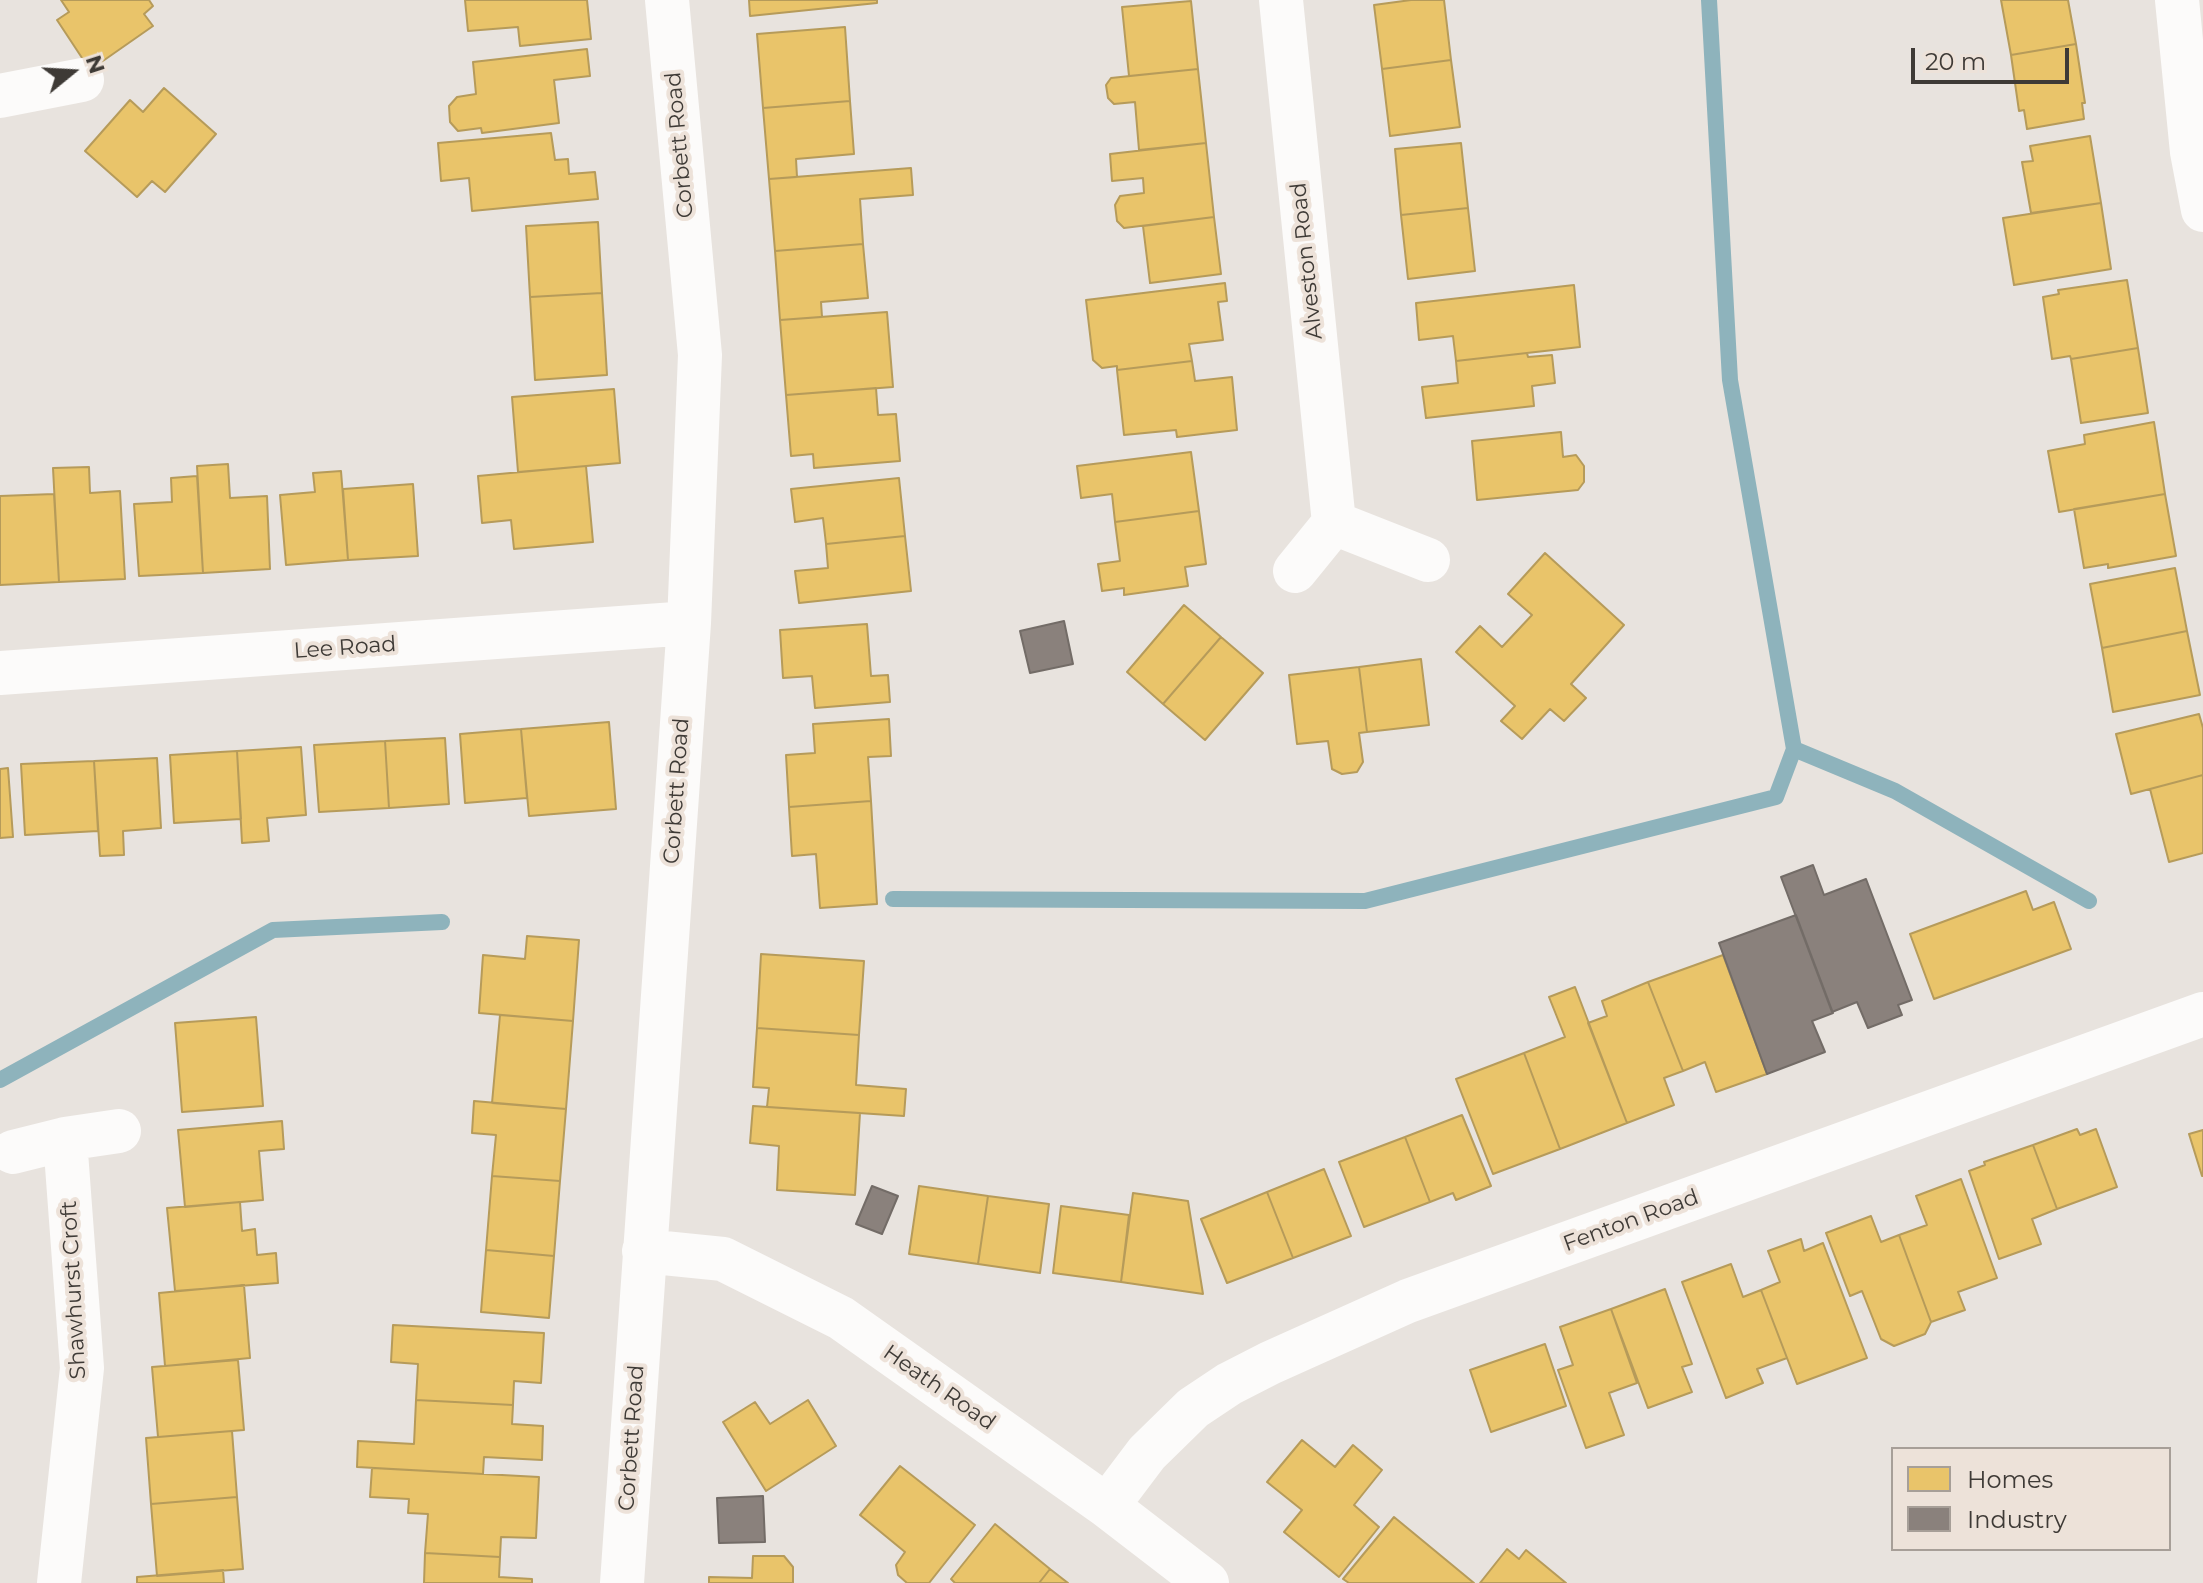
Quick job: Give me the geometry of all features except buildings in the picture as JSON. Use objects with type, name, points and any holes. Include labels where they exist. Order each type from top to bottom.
[{"type":"street","name":"Corbett Road","points":[[622,1583],[689,623],[700,355],[667,0]]},
{"type":"street","name":"Alveston Road","points":[[1281,0],[1334,523]]},
{"type":"street","points":[[2177,0],[2198,150],[2203,210]]},
{"type":"street","points":[[0,96],[82,80]]},
{"type":"street","points":[[1295,571],[1334,523],[1428,560]]},
{"type":"street","name":"Lee Road","points":[[0,673],[689,623]]},
{"type":"street","name":"Fenton Road","points":[[1107,1506],[1147,1453],[1193,1408],[1229,1384],[1270,1363],[1408,1301],[2203,1014]]},
{"type":"street","points":[[13,1152],[65,1139],[119,1131]]},
{"type":"street","name":"Shawhurst Croft","points":[[59,1583],[82,1368],[65,1139]]},
{"type":"street","name":"Heath Road","points":[[644,1251],[723,1259],[841,1318],[1107,1506],[1207,1583]]},
{"type":"waterway","points":[[1709,0],[1730,380],[1794,749],[1895,791],[2089,901]]},
{"type":"waterway","points":[[893,899],[1365,901],[1776,797],[1794,749]]},
{"type":"waterway","points":[[0,1080],[273,930],[442,922]]}]
